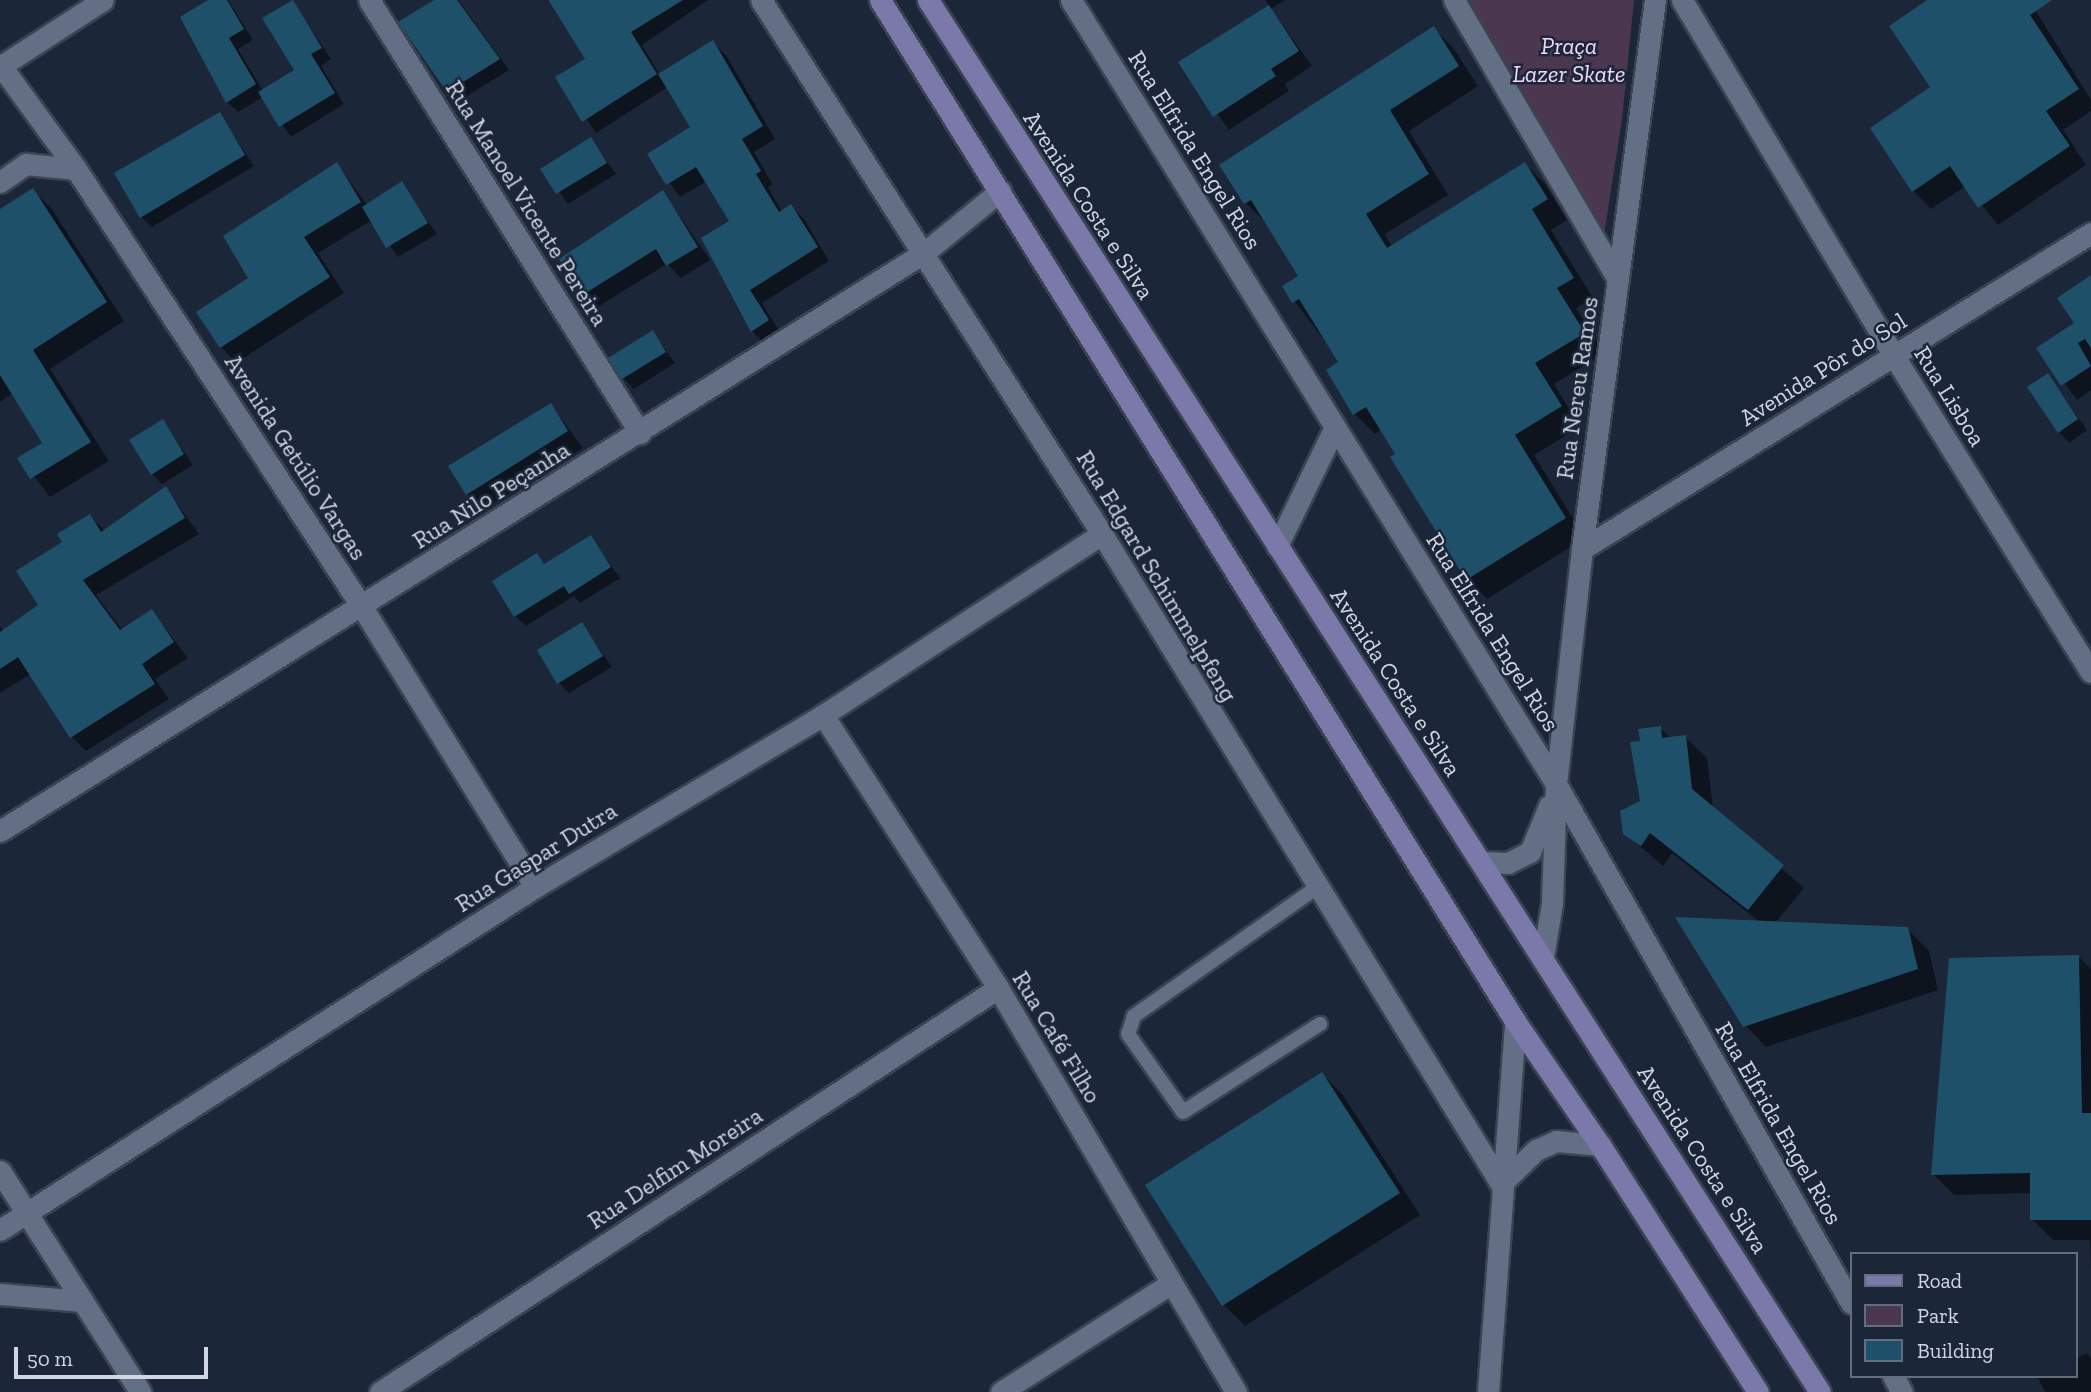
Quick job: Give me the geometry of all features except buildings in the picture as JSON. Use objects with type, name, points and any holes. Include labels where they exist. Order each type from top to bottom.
[{"type":"main road","points":[[880,0],[1514,1021],[1600,1145],[1758,1392]]},
{"type":"main road","name":"Avenida Costa e Silva","points":[[928,0],[1821,1392]]},
{"type":"street","points":[[0,74],[0,65],[103,0]]},
{"type":"street","name":"Rua Manoel Vicente Pereira","points":[[369,0],[640,433]]},
{"type":"street","name":"Rua Edgard Schimmelpfeng","points":[[761,0],[1102,534],[1316,888],[1502,1184]]},
{"type":"street","name":"Rua Elfrida Engel Rios","points":[[1071,0],[1556,785],[1850,1301]]},
{"type":"street","points":[[1454,0],[1618,279]]},
{"type":"street","name":"Rua Nereu Ramos","points":[[1556,785],[1582,549],[1655,0]]},
{"type":"street","name":"Rua Lisboa","points":[[1682,0],[1894,356],[2091,672]]},
{"type":"street","name":"Avenida Getúlio Vargas","points":[[0,65],[76,169],[362,607],[535,887]]},
{"type":"street","points":[[0,182],[26,164],[76,169]]},
{"type":"street","name":"Rua Nilo Peçanha","points":[[0,831],[925,253],[1000,191]]},
{"type":"street","name":"Avenida Pôr do Sol","points":[[1582,549],[2091,233]]},
{"type":"street","points":[[1277,546],[1335,427]]},
{"type":"street","name":"Rua Gaspar Dutra","points":[[0,1230],[535,887],[823,715],[1102,534]]},
{"type":"street","name":"Rua Café Filho","points":[[823,715],[998,988],[1170,1284],[1237,1392]]},
{"type":"street","points":[[1481,862],[1508,863],[1530,852],[1556,785]]},
{"type":"street","points":[[1543,957],[1552,903],[1556,785]]},
{"type":"street","name":"Rua Delfim Moreira","points":[[380,1392],[998,988]]},
{"type":"street","points":[[1488,1392],[1514,1021]]},
{"type":"street","points":[[1502,1184],[1536,1150],[1556,1141],[1600,1145]]},
{"type":"street","points":[[0,1171],[140,1392]]},
{"type":"street","points":[[1001,1392],[1170,1284]]},
{"type":"street","points":[[0,1294],[83,1301]]},
{"type":"lane","points":[[1316,888],[1134,1016],[1128,1034],[1183,1112],[1320,1024]]},
{"type":"green space","name":"Praça Lazer Skate","points":[[1466,0],[1634,0],[1622,119],[1604,235]]}]
